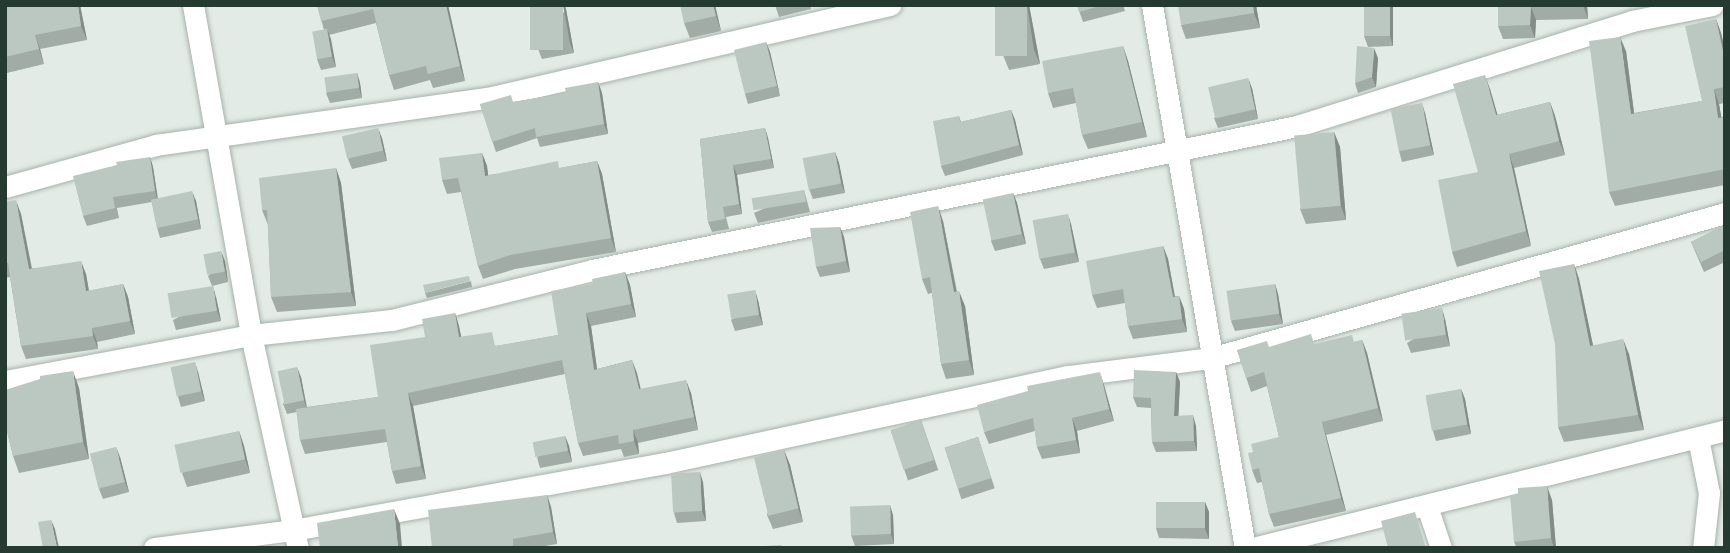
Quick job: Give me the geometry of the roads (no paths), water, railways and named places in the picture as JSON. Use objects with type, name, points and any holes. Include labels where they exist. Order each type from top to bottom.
[{"type":"street","points":[[192,5],[251,335],[295,539]]},
{"type":"street","points":[[5,187],[156,145],[486,98],[890,5]]},
{"type":"street","points":[[1152,5],[1179,147],[1211,358],[1245,548]]},
{"type":"street","points":[[5,381],[251,335],[392,320],[592,270],[1179,147],[1297,126],[1632,21],[1712,5]]},
{"type":"street","points":[[154,548],[295,539],[1068,376],[1211,358],[1725,213]]},
{"type":"street","points":[[1253,548],[1725,430]]},
{"type":"street","points":[[1698,438],[1709,493],[1703,548]]},
{"type":"street","points":[[1427,506],[1441,548]]}]
